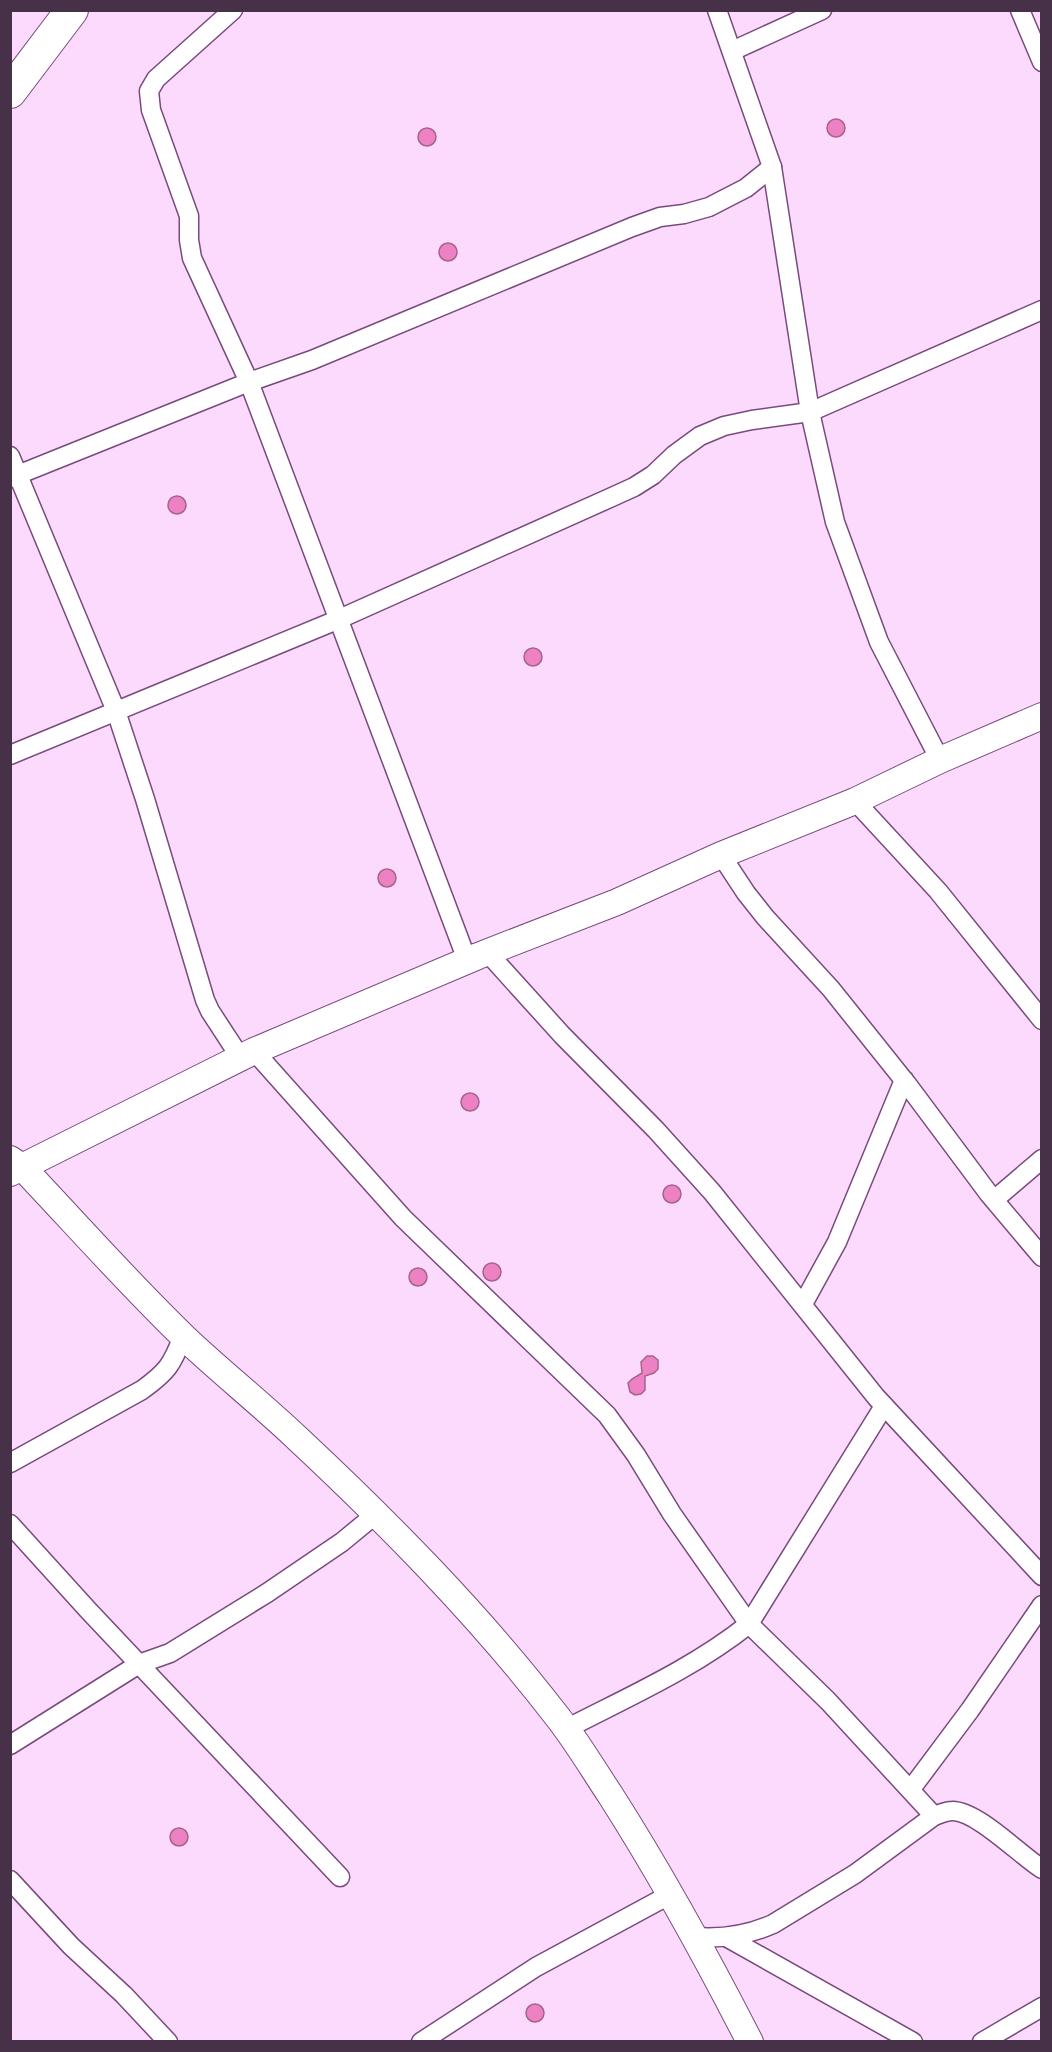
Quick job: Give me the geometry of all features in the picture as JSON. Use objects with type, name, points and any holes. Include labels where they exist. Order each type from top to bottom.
[{"type":"highway","points":[[10,92],[72,10]]},
{"type":"street","points":[[233,10],[156,79],[149,92],[149,101],[189,216],[192,258],[249,382],[337,620],[477,956],[562,1035],[657,1130],[712,1191],[884,1406],[1041,1576]]},
{"type":"street","points":[[717,10],[772,167],[810,412],[835,522],[879,642],[940,760]]},
{"type":"street","points":[[732,51],[822,10]]},
{"type":"street","points":[[1020,10],[1041,62]]},
{"type":"street","points":[[15,476],[249,382],[312,360],[632,227],[660,217],[684,214],[709,207],[746,188],[772,167]]},
{"type":"street","points":[[10,755],[337,620],[634,487],[653,475],[674,455],[700,436],[724,426],[810,412],[1041,310]]},
{"type":"street","points":[[10,456],[15,476],[116,711],[210,1011],[247,1054],[403,1218],[607,1415],[636,1455],[672,1514],[749,1624],[828,1701],[934,1816]]},
{"type":"street","points":[[750,2042],[696,1937],[644,1849],[566,1729],[498,1644],[376,1514],[183,1336],[14,1167],[247,1054],[477,956],[617,902],[721,855],[855,801],[940,760],[1041,716]]},
{"type":"street","points":[[855,801],[938,891],[1041,1020]]},
{"type":"street","points":[[721,855],[765,917],[831,989],[904,1080],[994,1200],[1041,1257]]},
{"type":"street","points":[[803,1304],[837,1242],[904,1080]]},
{"type":"street","points":[[994,1200],[1041,1160]]},
{"type":"street","points":[[10,1463],[142,1390],[161,1377],[172,1363],[183,1336]]},
{"type":"street","points":[[566,1729],[666,1678],[749,1624],[884,1406]]},
{"type":"street","points":[[10,1745],[139,1664],[170,1653],[267,1593],[342,1542],[376,1514]]},
{"type":"street","points":[[10,1524],[340,1877]]},
{"type":"street","points":[[910,1790],[970,1710],[1041,1605]]},
{"type":"street","points":[[696,1937],[728,1938],[774,1924],[855,1874],[934,1816],[953,1810],[971,1816],[1041,1869]]},
{"type":"street","points":[[10,1880],[71,1946],[124,1995],[168,2042]]},
{"type":"street","points":[[421,2042],[536,1967],[671,1894]]},
{"type":"street","points":[[728,1938],[913,2042]]},
{"type":"street","points":[[982,2042],[1041,2007]]},
{"type":"building","points":[[836,119],[842,122],[845,128],[842,134],[836,137],[830,134],[827,128],[830,122]]},
{"type":"building","points":[[427,128],[433,131],[436,137],[433,143],[427,146],[421,143],[418,137],[421,131]]},
{"type":"building","points":[[448,243],[454,246],[457,252],[454,258],[448,261],[442,258],[439,252],[442,246]]},
{"type":"building","points":[[177,496],[183,499],[186,505],[183,511],[177,514],[171,511],[168,505],[171,499]]},
{"type":"building","points":[[533,648],[539,651],[542,657],[539,663],[533,666],[527,663],[524,657],[527,651]]},
{"type":"building","points":[[387,869],[393,872],[396,878],[393,884],[387,887],[381,884],[378,878],[381,872]]},
{"type":"building","points":[[470,1093],[476,1096],[479,1102],[476,1108],[470,1111],[464,1108],[461,1102],[464,1096]]},
{"type":"building","points":[[672,1185],[678,1188],[681,1194],[678,1200],[672,1203],[666,1200],[663,1194],[666,1188]]},
{"type":"building","points":[[492,1263],[498,1266],[501,1272],[498,1278],[492,1281],[486,1278],[483,1272],[486,1266]]},
{"type":"building","points":[[418,1268],[424,1271],[427,1277],[424,1283],[418,1286],[412,1283],[409,1277],[412,1271]]},
{"type":"building","points":[[647,1356],[653,1356],[658,1360],[658,1369],[645,1376],[645,1390],[635,1395],[630,1392],[628,1383],[642,1373],[641,1362]]},
{"type":"building","points":[[179,1828],[185,1831],[188,1837],[185,1843],[179,1846],[173,1843],[170,1837],[173,1831]]},
{"type":"building","points":[[535,2004],[541,2007],[544,2013],[541,2019],[535,2022],[529,2019],[526,2013],[529,2007]]}]
